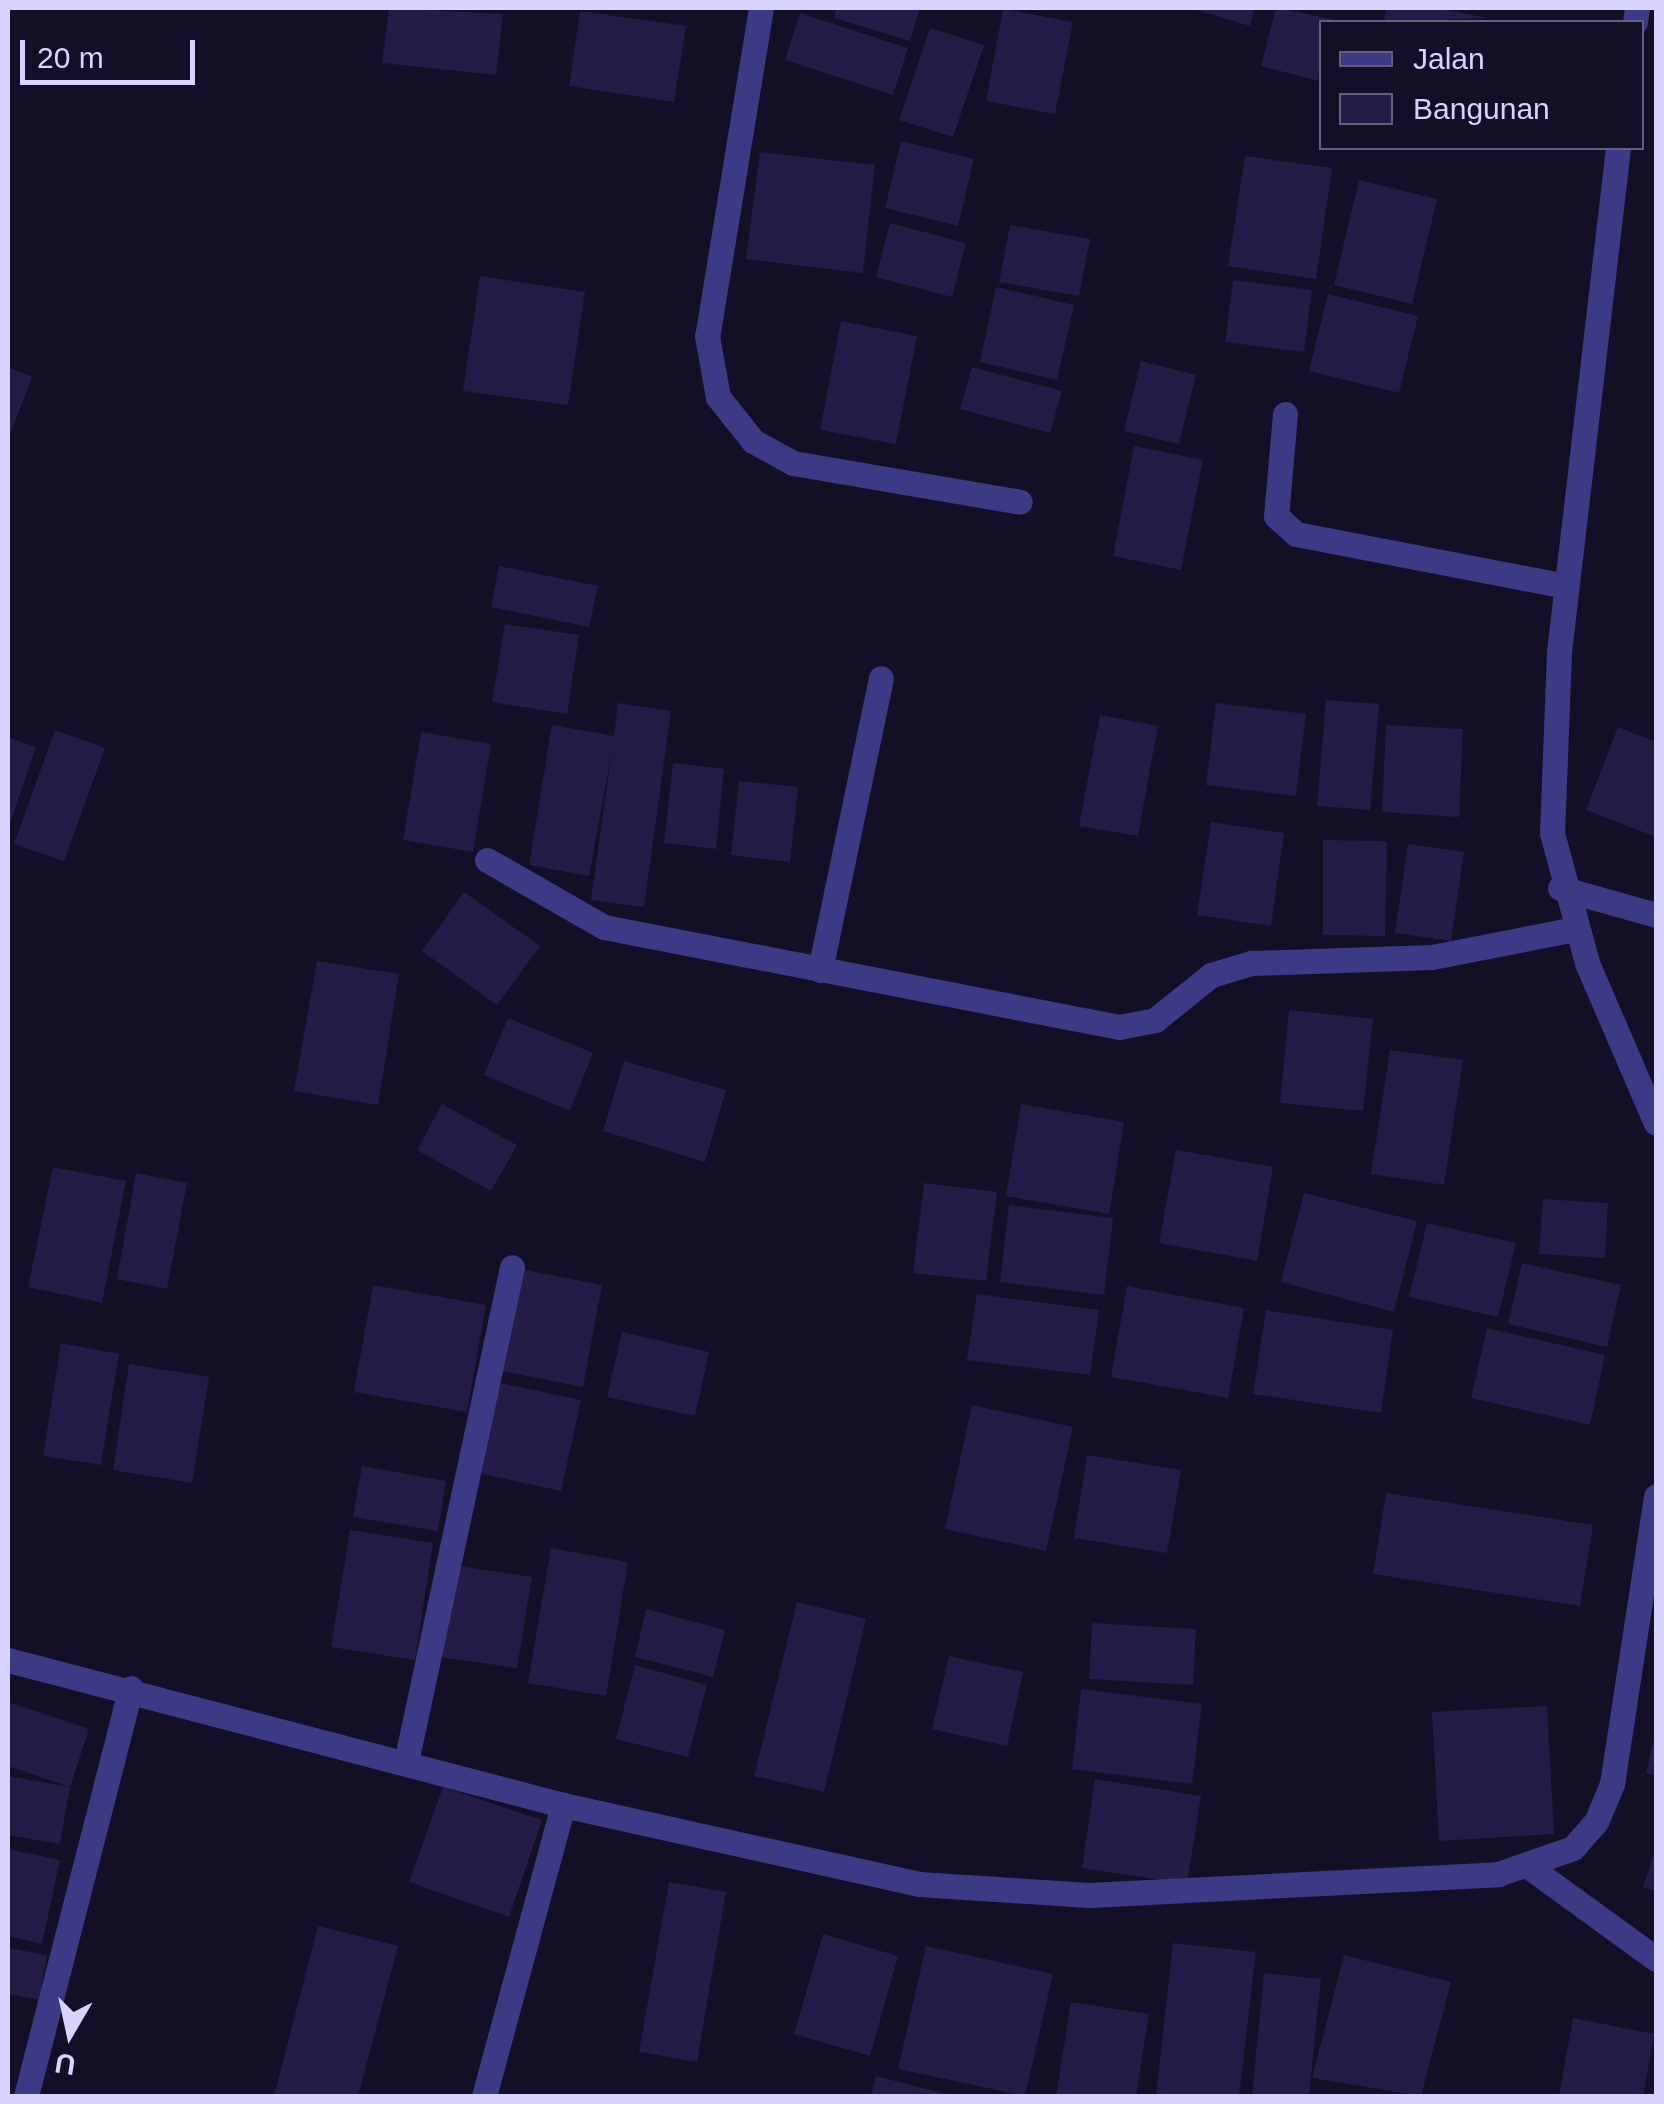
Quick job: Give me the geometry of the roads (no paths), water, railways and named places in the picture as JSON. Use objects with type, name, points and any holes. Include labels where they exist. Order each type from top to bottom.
[{"type":"street","points":[[761,8],[707,336],[718,397],[753,440],[794,462],[1020,502]]},
{"type":"street","points":[[1618,150],[1566,586],[1552,747],[1560,888],[1656,1123]]},
{"type":"street","points":[[1285,414],[1276,516],[1296,534],[1566,586]]},
{"type":"street","points":[[820,970],[880,678]]},
{"type":"street","points":[[487,860],[604,927],[1118,1027],[1155,1020],[1211,975],[1251,963],[1415,959],[1575,929]]},
{"type":"street","points":[[1560,888],[1656,915]]},
{"type":"street","points":[[406,1762],[512,1267]]},
{"type":"street","points":[[8,1660],[131,1688],[563,1805],[820,1866],[1014,1893],[1162,1893],[1528,1866],[1573,1848],[1612,1784],[1656,1496]]},
{"type":"street","points":[[26,2096],[131,1688]]},
{"type":"street","points":[[484,2096],[563,1805]]},
{"type":"street","points":[[1528,1866],[1656,1959]]}]
